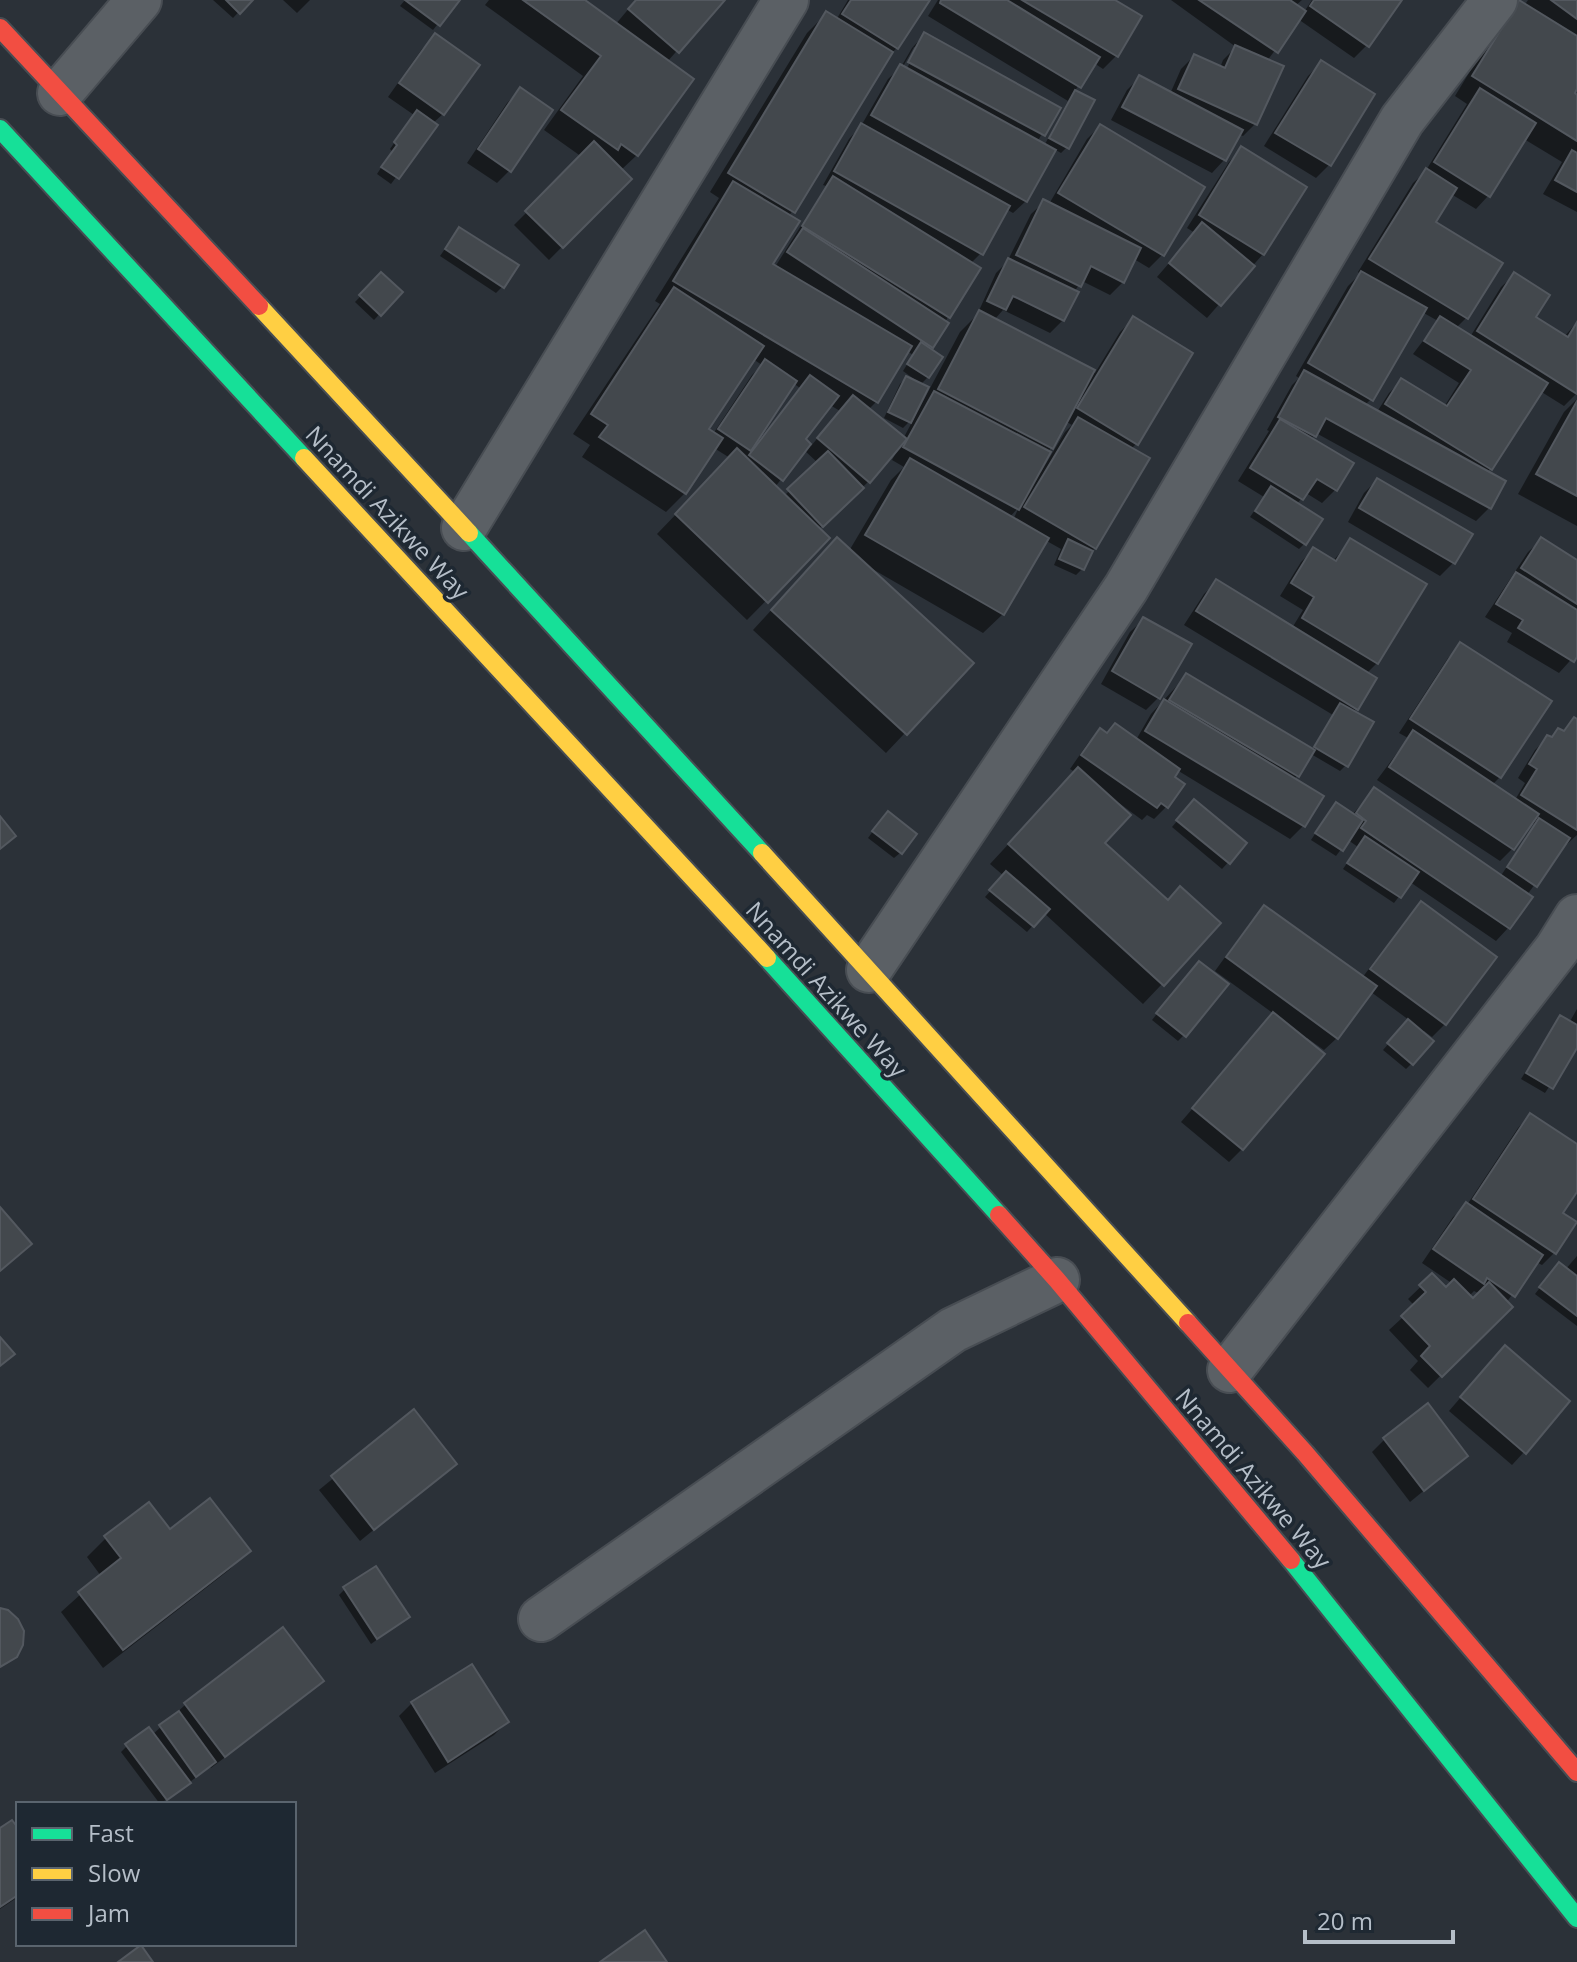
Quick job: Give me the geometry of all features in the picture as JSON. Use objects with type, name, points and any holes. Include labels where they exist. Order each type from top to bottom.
[{"type":"highway","name":"Nnamdi Azikwe Way","points":[[0,28],[869,970],[1305,1453],[1577,1772]]},
{"type":"highway","name":"Nnamdi Azikwe Way","points":[[0,129],[789,982],[1057,1280],[1347,1627],[1577,1918]]},
{"type":"street","points":[[464,528],[786,0]]},
{"type":"street","points":[[869,970],[1126,588],[1402,120],[1495,0]]},
{"type":"street","points":[[60,93],[134,2]]},
{"type":"street","points":[[1230,1370],[1557,949],[1577,917]]},
{"type":"street","points":[[541,1619],[953,1330],[1057,1280]]},
{"type":"building","points":[[226,0],[253,0],[240,14]]},
{"type":"building","points":[[405,0],[460,0],[440,26]]},
{"type":"building","points":[[523,0],[585,0],[694,79],[638,156],[621,144],[618,150],[561,110],[601,56]]},
{"type":"building","points":[[636,0],[725,0],[679,53],[628,9]]},
{"type":"building","points":[[851,0],[930,0],[898,49],[842,14]]},
{"type":"building","points":[[941,0],[1007,0],[1100,57],[1081,88],[940,3]]},
{"type":"building","points":[[1022,0],[1115,0],[1142,16],[1118,57]]},
{"type":"building","points":[[1199,0],[1290,0],[1306,11],[1278,53]]},
{"type":"building","points":[[1314,0],[1402,0],[1369,47],[1310,6]]},
{"type":"building","points":[[1519,0],[1577,36],[1577,141],[1472,76]]},
{"type":"building","points":[[1551,0],[1577,0],[1577,19]]},
{"type":"building","points":[[826,11],[893,52],[795,213],[728,173]]},
{"type":"building","points":[[924,32],[1061,108],[1045,136],[908,62]]},
{"type":"building","points":[[435,33],[480,65],[444,115],[399,83]]},
{"type":"building","points":[[1235,45],[1284,66],[1257,125],[1178,89],[1194,54],[1225,68]]},
{"type":"building","points":[[1321,60],[1375,94],[1331,166],[1275,133]]},
{"type":"building","points":[[900,64],[1056,150],[1027,202],[871,115]]},
{"type":"building","points":[[1139,75],[1243,130],[1226,161],[1122,107]]},
{"type":"building","points":[[520,87],[553,110],[511,172],[478,149]]},
{"type":"building","points":[[1480,88],[1536,123],[1490,197],[1434,162]]},
{"type":"building","points":[[1075,90],[1095,100],[1069,149],[1049,138]]},
{"type":"building","points":[[417,110],[438,125],[399,179],[381,167]]},
{"type":"building","points":[[861,123],[1010,206],[983,255],[834,171]]},
{"type":"building","points":[[1100,124],[1205,187],[1164,256],[1058,193]]},
{"type":"building","points":[[594,141],[632,179],[563,248],[525,211]]},
{"type":"building","points":[[1241,146],[1307,187],[1264,255],[1199,215]]},
{"type":"building","points":[[1572,150],[1577,153],[1577,192],[1555,180]]},
{"type":"building","points":[[1426,168],[1457,188],[1436,222],[1503,263],[1468,319],[1369,259]]},
{"type":"building","points":[[833,176],[981,268],[950,318],[802,226]]},
{"type":"building","points":[[733,181],[800,221],[773,264],[912,346],[878,403],[673,281]]},
{"type":"building","points":[[1043,199],[1141,248],[1124,283],[1091,266],[1081,287],[1016,255]]},
{"type":"building","points":[[1202,222],[1255,266],[1221,306],[1169,263]]},
{"type":"building","points":[[459,227],[519,265],[504,288],[445,249]]},
{"type":"building","points":[[803,228],[949,323],[933,348],[787,252]]},
{"type":"building","points":[[1008,258],[1079,292],[1064,321],[1013,296],[1006,310],[987,301]]},
{"type":"building","points":[[1361,271],[1427,308],[1373,401],[1308,363]]},
{"type":"building","points":[[381,272],[403,292],[381,316],[359,295]]},
{"type":"building","points":[[1514,272],[1550,295],[1536,317],[1568,337],[1577,322],[1577,394],[1477,331]]},
{"type":"building","points":[[674,287],[764,346],[709,429],[723,438],[686,494],[599,437],[608,425],[591,414]]},
{"type":"building","points":[[979,310],[1095,370],[1053,449],[938,389]]},
{"type":"building","points":[[1133,316],[1193,353],[1138,445],[1077,408]]},
{"type":"building","points":[[1440,316],[1548,383],[1492,470],[1385,404],[1401,378],[1447,406],[1471,370],[1424,341]]},
{"type":"building","points":[[921,342],[943,357],[929,378],[907,364]]},
{"type":"building","points":[[765,359],[797,381],[751,451],[718,429]]},
{"type":"building","points":[[1304,370],[1506,481],[1491,509],[1326,418],[1316,437],[1278,417]]},
{"type":"building","points":[[810,375],[839,396],[806,439],[811,444],[783,481],[749,455]]},
{"type":"building","points":[[906,376],[929,387],[911,423],[888,412]]},
{"type":"building","points":[[934,391],[1051,452],[1019,510],[903,447]]},
{"type":"building","points":[[853,395],[907,439],[870,483],[817,438]]},
{"type":"building","points":[[1577,401],[1577,496],[1536,474]]},
{"type":"building","points":[[1078,417],[1150,458],[1096,549],[1024,507]]},
{"type":"building","points":[[1280,419],[1354,463],[1337,491],[1317,479],[1303,500],[1250,468]]},
{"type":"building","points":[[737,448],[830,538],[768,603],[675,514]]},
{"type":"building","points":[[828,451],[864,488],[823,527],[787,489]]},
{"type":"building","points":[[910,458],[1049,538],[1004,615],[865,535]]},
{"type":"building","points":[[1377,478],[1473,534],[1455,564],[1359,508]]},
{"type":"building","points":[[1271,486],[1323,519],[1306,545],[1255,511]]},
{"type":"building","points":[[837,537],[974,663],[907,735],[771,610]]},
{"type":"building","points":[[1541,537],[1577,560],[1577,604],[1521,568]]},
{"type":"building","points":[[1350,538],[1427,584],[1378,664],[1302,618],[1314,597],[1291,583],[1313,547],[1336,561]]},
{"type":"building","points":[[1068,539],[1093,551],[1084,570],[1059,559]]},
{"type":"building","points":[[1516,572],[1577,610],[1577,657],[1574,662],[1518,628],[1523,620],[1496,604]]},
{"type":"building","points":[[1216,579],[1377,678],[1358,710],[1196,611]]},
{"type":"building","points":[[1143,617],[1192,644],[1160,699],[1112,671]]},
{"type":"building","points":[[1460,642],[1552,701],[1501,778],[1410,719]]},
{"type":"building","points":[[1186,673],[1315,750],[1299,777],[1169,700]]},
{"type":"building","points":[[1164,699],[1324,796],[1305,827],[1145,731]]},
{"type":"building","points":[[1340,703],[1374,722],[1348,767],[1314,747]]},
{"type":"building","points":[[1574,717],[1577,719],[1577,830],[1521,795],[1537,769],[1529,764],[1547,735],[1552,737],[1558,728],[1564,731]]},
{"type":"building","points":[[1115,723],[1180,769],[1175,777],[1185,784],[1168,808],[1161,803],[1157,808],[1081,755],[1100,728],[1107,733]]},
{"type":"building","points":[[1413,730],[1539,814],[1514,850],[1389,767]]},
{"type":"building","points":[[1078,767],[1131,815],[1105,843],[1168,900],[1180,886],[1221,923],[1164,986],[1008,844]]},
{"type":"building","points":[[1374,787],[1533,897],[1510,929],[1361,828],[1366,821],[1356,813]]},
{"type":"building","points":[[1194,799],[1247,843],[1230,864],[1176,820]]},
{"type":"building","points":[[1336,802],[1363,820],[1343,851],[1315,833]]},
{"type":"building","points":[[888,811],[917,834],[902,854],[872,831]]},
{"type":"building","points":[[0,816],[16,836],[0,849]]},
{"type":"building","points":[[1539,818],[1570,838],[1537,887],[1507,867]]},
{"type":"building","points":[[1365,836],[1419,872],[1401,898],[1347,863]]},
{"type":"building","points":[[1006,871],[1050,909],[1034,927],[989,890]]},
{"type":"building","points":[[1421,901],[1497,957],[1446,1025],[1370,969]]},
{"type":"building","points":[[1264,905],[1377,986],[1338,1039],[1226,957]]},
{"type":"building","points":[[1199,961],[1229,984],[1186,1037],[1156,1013]]},
{"type":"building","points":[[1273,1012],[1325,1054],[1243,1150],[1192,1108]]},
{"type":"building","points":[[1560,1015],[1577,1025],[1577,1048],[1553,1089],[1526,1073]]},
{"type":"building","points":[[1408,1019],[1434,1041],[1413,1065],[1387,1043]]},
{"type":"building","points":[[1530,1113],[1577,1144],[1577,1192],[1563,1213],[1577,1222],[1556,1254],[1473,1199]]},
{"type":"building","points":[[1466,1202],[1543,1255],[1515,1297],[1487,1278],[1484,1284],[1433,1249]]},
{"type":"building","points":[[0,1207],[32,1244],[0,1271]]},
{"type":"building","points":[[1559,1262],[1577,1276],[1577,1316],[1539,1287]]},
{"type":"building","points":[[1432,1273],[1446,1287],[1454,1279],[1473,1298],[1489,1282],[1513,1307],[1442,1377],[1421,1356],[1430,1346],[1401,1316],[1426,1292],[1419,1285]]},
{"type":"building","points":[[0,1337],[15,1354],[0,1366]]},
{"type":"building","points":[[1505,1345],[1570,1401],[1526,1454],[1460,1397]]},
{"type":"building","points":[[1428,1403],[1468,1456],[1424,1491],[1383,1438]]},
{"type":"building","points":[[414,1409],[457,1464],[374,1530],[331,1476]]},
{"type":"building","points":[[210,1498],[251,1551],[123,1650],[78,1592],[121,1558],[104,1536],[149,1502],[170,1529]]},
{"type":"building","points":[[376,1566],[410,1617],[377,1639],[343,1587]]},
{"type":"building","points":[[0,1608],[8,1610],[18,1619],[24,1631],[23,1645],[17,1657],[0,1667]]},
{"type":"building","points":[[283,1627],[324,1681],[225,1757],[184,1703]]},
{"type":"building","points":[[472,1664],[509,1722],[448,1762],[411,1702]]},
{"type":"building","points":[[179,1711],[216,1762],[196,1777],[159,1725]]},
{"type":"building","points":[[149,1727],[191,1783],[167,1800],[125,1744]]},
{"type":"building","points":[[12,1820],[16,1825],[16,1896],[0,1907],[0,1828]]},
{"type":"building","points":[[645,1930],[667,1962],[600,1962]]},
{"type":"building","points":[[142,1946],[153,1962],[118,1962]]},
{"type":"traffic: fast","points":[[0,129],[304,458]]},
{"type":"traffic: fast","points":[[469,533],[762,853]]},
{"type":"traffic: fast","points":[[767,958],[999,1215]]},
{"type":"traffic: fast","points":[[1291,1560],[1577,1918]]},
{"type":"traffic: slow","points":[[259,306],[469,533]]},
{"type":"traffic: slow","points":[[304,458],[767,958]]},
{"type":"traffic: slow","points":[[762,853],[1188,1323]]},
{"type":"traffic: jam","points":[[0,28],[259,306]]},
{"type":"traffic: jam","points":[[999,1215],[1291,1560]]},
{"type":"traffic: jam","points":[[1188,1323],[1305,1453],[1577,1772]]}]
